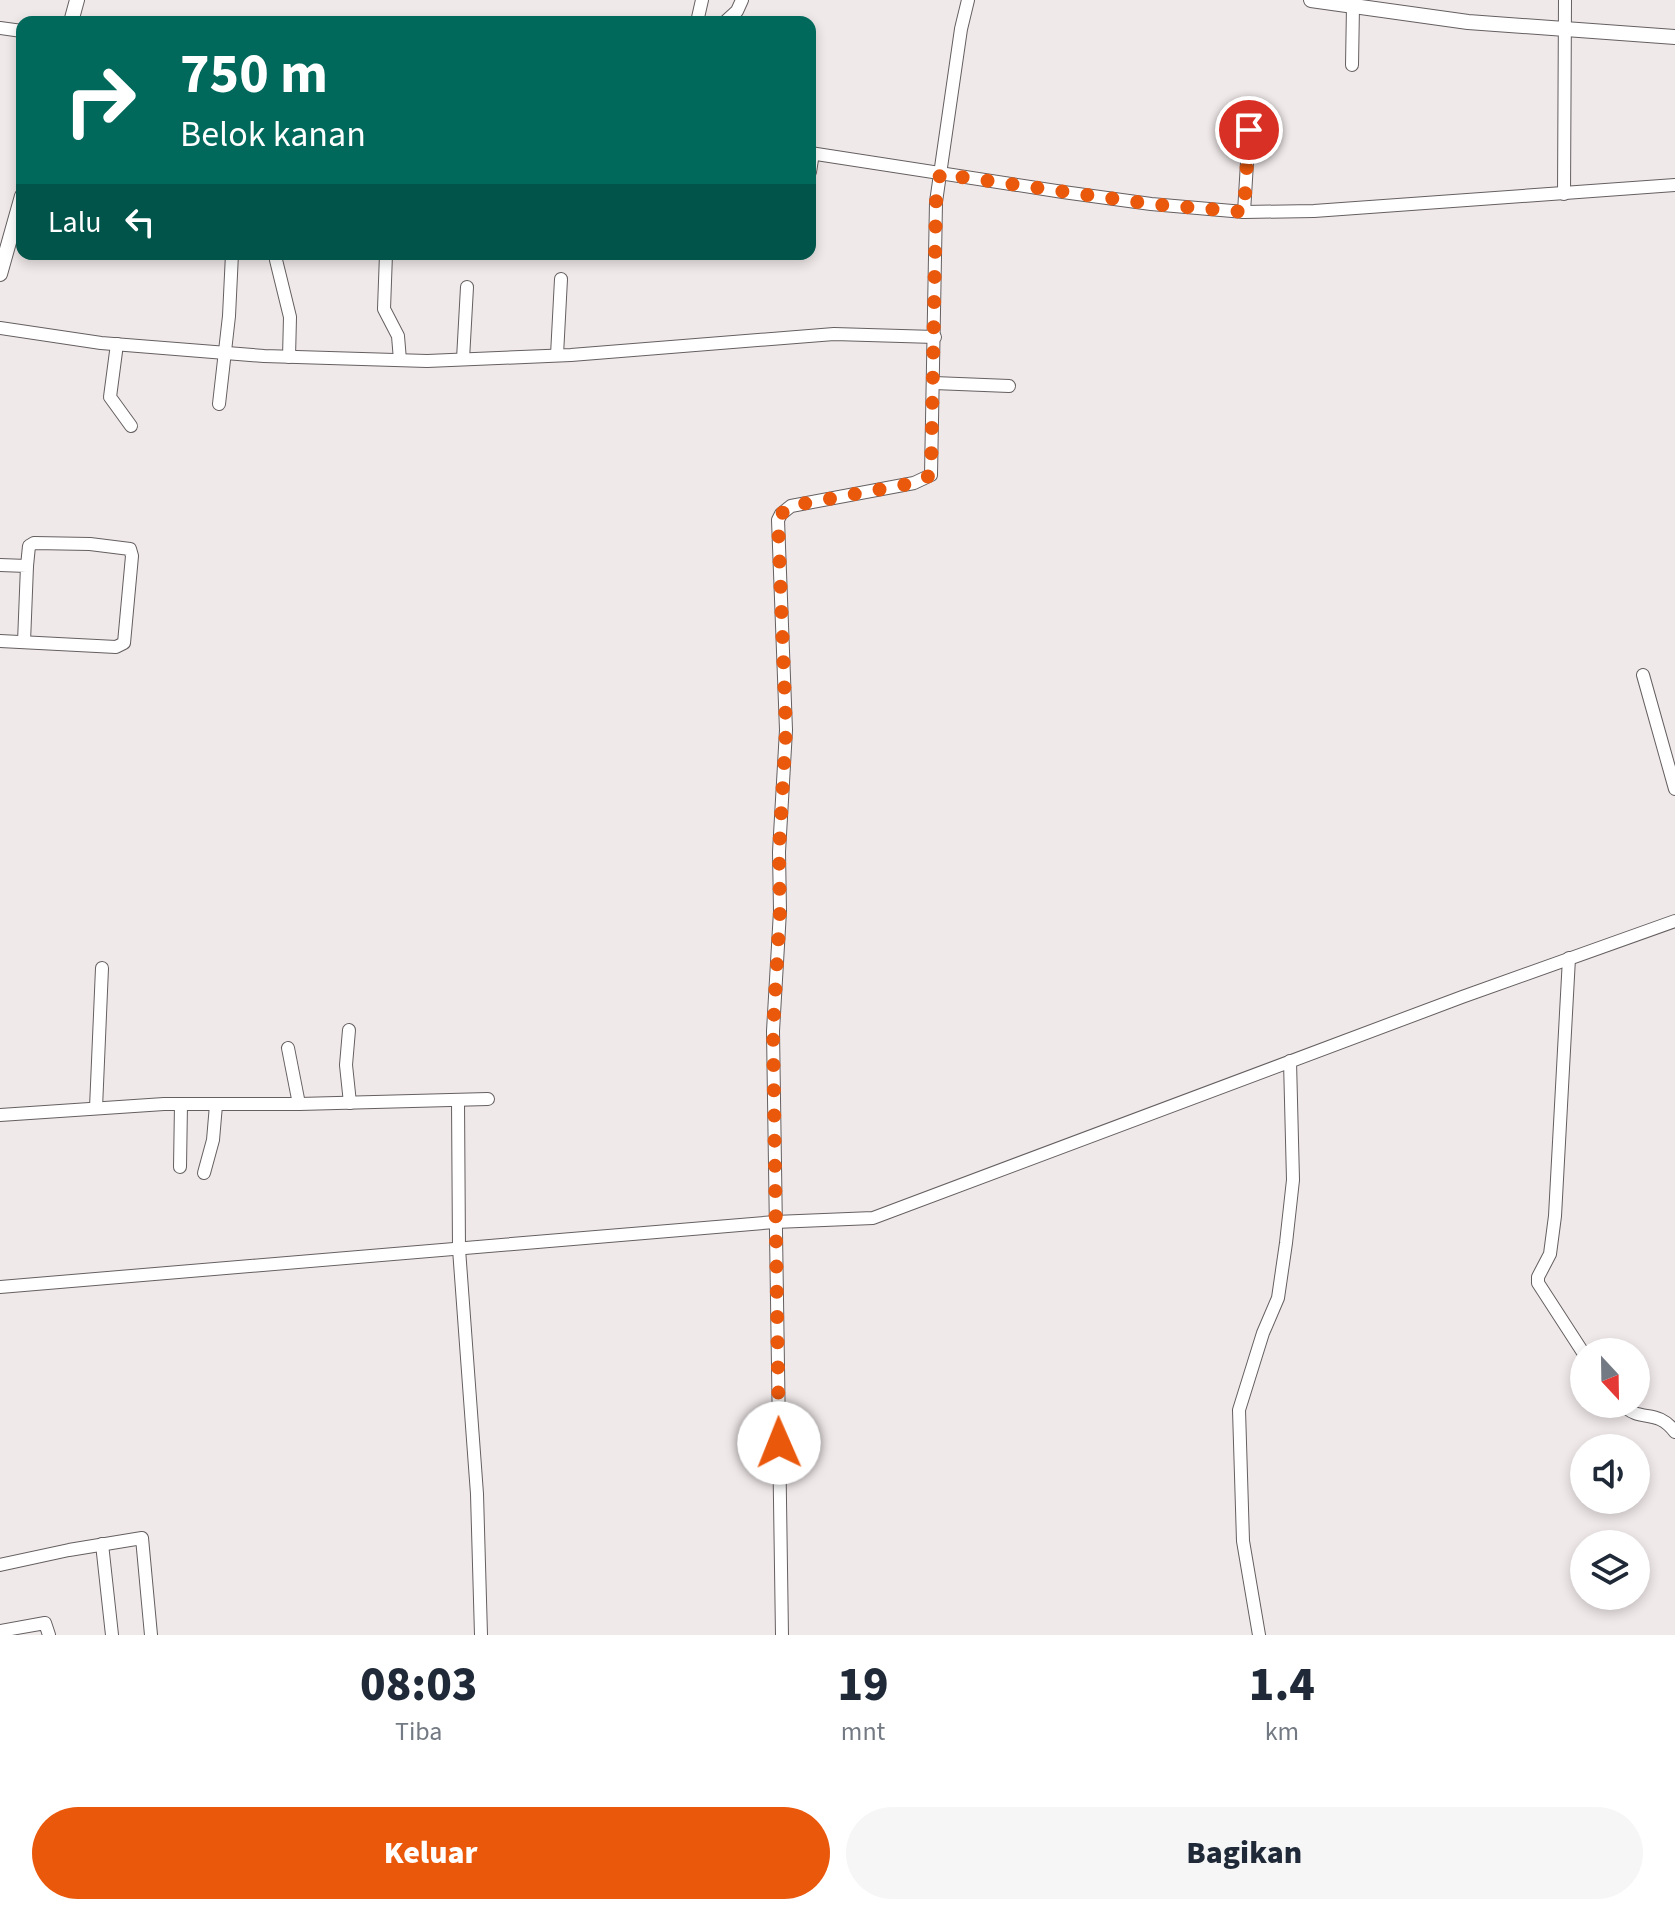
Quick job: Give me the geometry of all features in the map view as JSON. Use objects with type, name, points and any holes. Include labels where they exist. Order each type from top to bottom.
[{"type":"main road","points":[[1311,0],[1468,22],[1675,37]]},
{"type":"main road","points":[[0,274],[16,217]]},
{"type":"street","points":[[782,1635],[773,1031],[786,730],[778,520],[791,506],[914,483],[931,475],[936,202],[968,0]]},
{"type":"street","points":[[1564,194],[1565,0]]},
{"type":"street","points":[[1352,65],[1353,6]]},
{"type":"street","points":[[1244,212],[1249,130]]},
{"type":"street","points":[[816,154],[1151,204],[1244,212],[1314,211],[1675,185]]},
{"type":"street","points":[[219,404],[232,260]]},
{"type":"street","points":[[276,260],[290,317],[289,357]]},
{"type":"street","points":[[386,260],[384,309],[398,336],[400,360]]},
{"type":"street","points":[[557,355],[561,279]]},
{"type":"street","points":[[463,359],[467,287]]},
{"type":"street","points":[[0,328],[117,344],[225,353],[400,360],[557,355],[834,334],[935,337]]},
{"type":"street","points":[[117,344],[110,397],[131,426]]},
{"type":"street","points":[[934,383],[1009,386]]},
{"type":"street","points":[[0,641],[116,647],[123,644],[132,553],[128,549],[90,544],[34,543],[29,546],[24,642]]},
{"type":"street","points":[[0,565],[27,566]]},
{"type":"street","points":[[1643,675],[1675,789]]},
{"type":"street","points":[[0,1287],[775,1222],[873,1218],[1290,1061],[1675,921]]},
{"type":"street","points":[[1569,958],[1555,1216],[1550,1254],[1538,1283],[1574,1338]]},
{"type":"street","points":[[96,1108],[102,968]]},
{"type":"street","points":[[349,1030],[346,1065],[350,1103]]},
{"type":"street","points":[[288,1048],[299,1104]]},
{"type":"street","points":[[1259,1635],[1243,1541],[1239,1410],[1263,1333],[1278,1298],[1293,1180],[1290,1061]]},
{"type":"street","points":[[0,1115],[181,1104],[488,1099]]},
{"type":"street","points":[[458,1101],[459,1249],[478,1506],[481,1635]]},
{"type":"street","points":[[180,1167],[181,1104]]},
{"type":"street","points":[[204,1173],[213,1140],[216,1105]]},
{"type":"street","points":[[1650,1415],[1658,1416],[1675,1432]]},
{"type":"street","points":[[0,1565],[142,1538],[151,1635]]},
{"type":"street","points":[[102,1544],[112,1635]]},
{"type":"street","points":[[0,1631],[45,1623],[49,1635]]},
{"type":"route","points":[[779,1443],[773,1031],[786,730],[778,520],[783,511],[791,506],[914,483],[931,475],[936,202],[940,174],[1151,204],[1244,212],[1249,130]]}]
